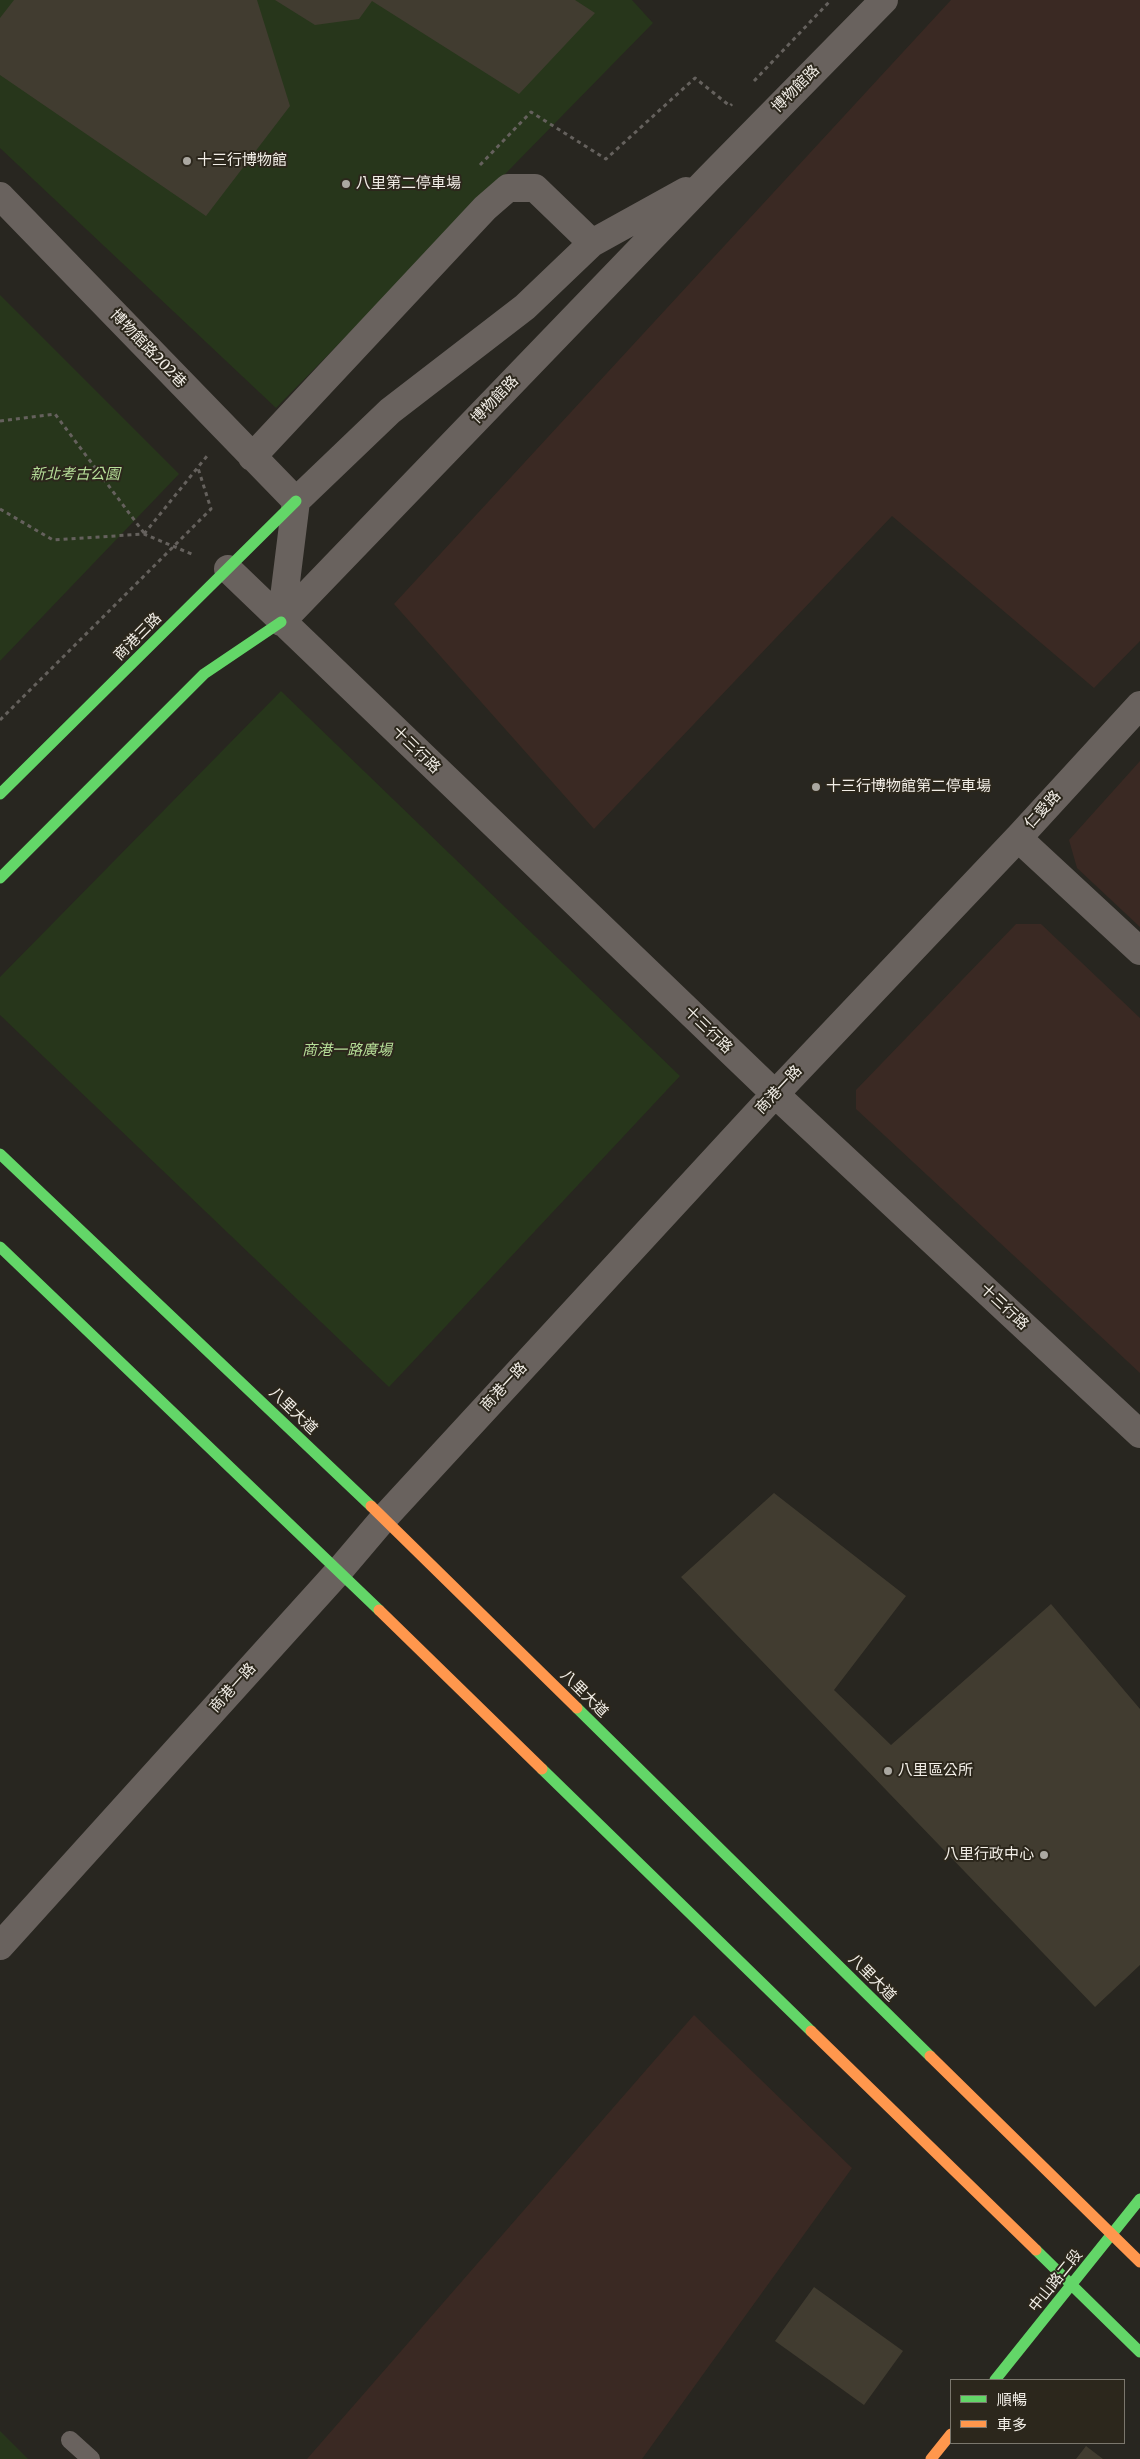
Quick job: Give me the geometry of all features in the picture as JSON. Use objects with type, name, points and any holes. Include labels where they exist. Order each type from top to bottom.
[{"type":"street","name":"博物館路","points":[[281,622],[709,178],[884,0]]},
{"type":"street","name":"博物館路","points":[[296,501],[390,411],[525,306],[592,243],[709,178]]},
{"type":"street","points":[[252,457],[485,208],[508,188],[535,188],[592,243]]},
{"type":"street","name":"博物館路202巷","points":[[0,196],[296,501]]},
{"type":"street","points":[[0,878],[204,674],[281,622],[296,501]]},
{"type":"street","name":"商港三路","points":[[0,794],[296,501]]},
{"type":"street","name":"十三行路","points":[[228,569],[281,622],[775,1094],[1140,1434]]},
{"type":"street","name":"仁愛路","points":[[1140,705],[1018,838],[1140,951]]},
{"type":"street","name":"商港一路","points":[[0,1946],[339,1571],[384,1518],[775,1094],[1018,838]]},
{"type":"street","name":"八里大道","points":[[0,1154],[384,1518],[1140,2262]]},
{"type":"street","points":[[0,1247],[339,1571],[1140,2352]]},
{"type":"street","name":"中山路二段","points":[[996,2379],[1140,2199]]},
{"type":"street","points":[[931,2459],[950,2435]]},
{"type":"lane","points":[[70,2440],[91,2459]]},
{"type":"path","points":[[0,421],[55,414],[144,534]]},
{"type":"path","points":[[0,720],[211,509],[198,468],[144,534]]},
{"type":"path","points":[[0,509],[53,540],[144,534],[228,569]]},
{"type":"shaded area","points":[[951,0],[1140,0],[1140,641],[1094,688],[892,516],[594,829],[394,604]]},
{"type":"shaded area","points":[[1140,761],[1140,927],[1077,868],[1069,840]]},
{"type":"shaded area","points":[[1016,924],[1041,924],[1140,1018],[1140,1373],[856,1109],[856,1090]]},
{"type":"shaded area","points":[[694,2015],[852,2168],[642,2459],[307,2459]]},
{"type":"green space","points":[[0,0],[632,0],[653,23],[276,408],[0,148]]},
{"type":"green space","name":"新北考古公園","points":[[0,295],[179,474],[0,661]]},
{"type":"green space","name":"商港一路廣場","points":[[281,691],[680,1076],[389,1387],[0,1015],[0,977]]},
{"type":"green space","points":[[0,2431],[28,2459],[0,2459]]},
{"type":"building","name":"十三行博物館","points":[[14,0],[257,0],[290,106],[206,216],[0,75],[0,18]]},
{"type":"building","points":[[275,0],[575,0],[595,13],[519,94],[372,1],[359,19],[315,25]]},
{"type":"building","name":"八里行政中心","points":[[774,1493],[906,1596],[834,1690],[891,1745],[1051,1604],[1140,1709],[1140,1965],[1095,2007],[681,1577]]},
{"type":"building","points":[[814,2287],[903,2351],[864,2405],[775,2341]]},
{"type":"building","points":[[1086,2446],[1103,2459],[1076,2459]]},
{"type":"traffic: fast","points":[[0,794],[296,501]]},
{"type":"traffic: fast","points":[[0,878],[204,674],[281,622]]},
{"type":"traffic: fast","points":[[0,1154],[371,1506]]},
{"type":"traffic: fast","points":[[0,1247],[379,1610]]},
{"type":"traffic: fast","points":[[577,1708],[930,2056]]},
{"type":"traffic: fast","points":[[542,1769],[811,2031]]},
{"type":"traffic: fast","points":[[996,2379],[1140,2199]]},
{"type":"traffic: fast","points":[[1036,2250],[1140,2352]]},
{"type":"traffic: slow","points":[[371,1506],[577,1708]]},
{"type":"traffic: slow","points":[[379,1610],[542,1769]]},
{"type":"traffic: slow","points":[[811,2031],[1036,2250]]},
{"type":"traffic: slow","points":[[930,2056],[1140,2262]]},
{"type":"traffic: slow","points":[[931,2459],[950,2435]]},
{"type":"place","name":"十三行博物館","points":[[187,161]]},
{"type":"place","name":"八里第二停車場","points":[[346,184]]},
{"type":"place","name":"十三行博物館第二停車場","points":[[816,787]]},
{"type":"place","name":"八里區公所","points":[[888,1771]]},
{"type":"place","name":"八里行政中心","points":[[1044,1855]]}]
